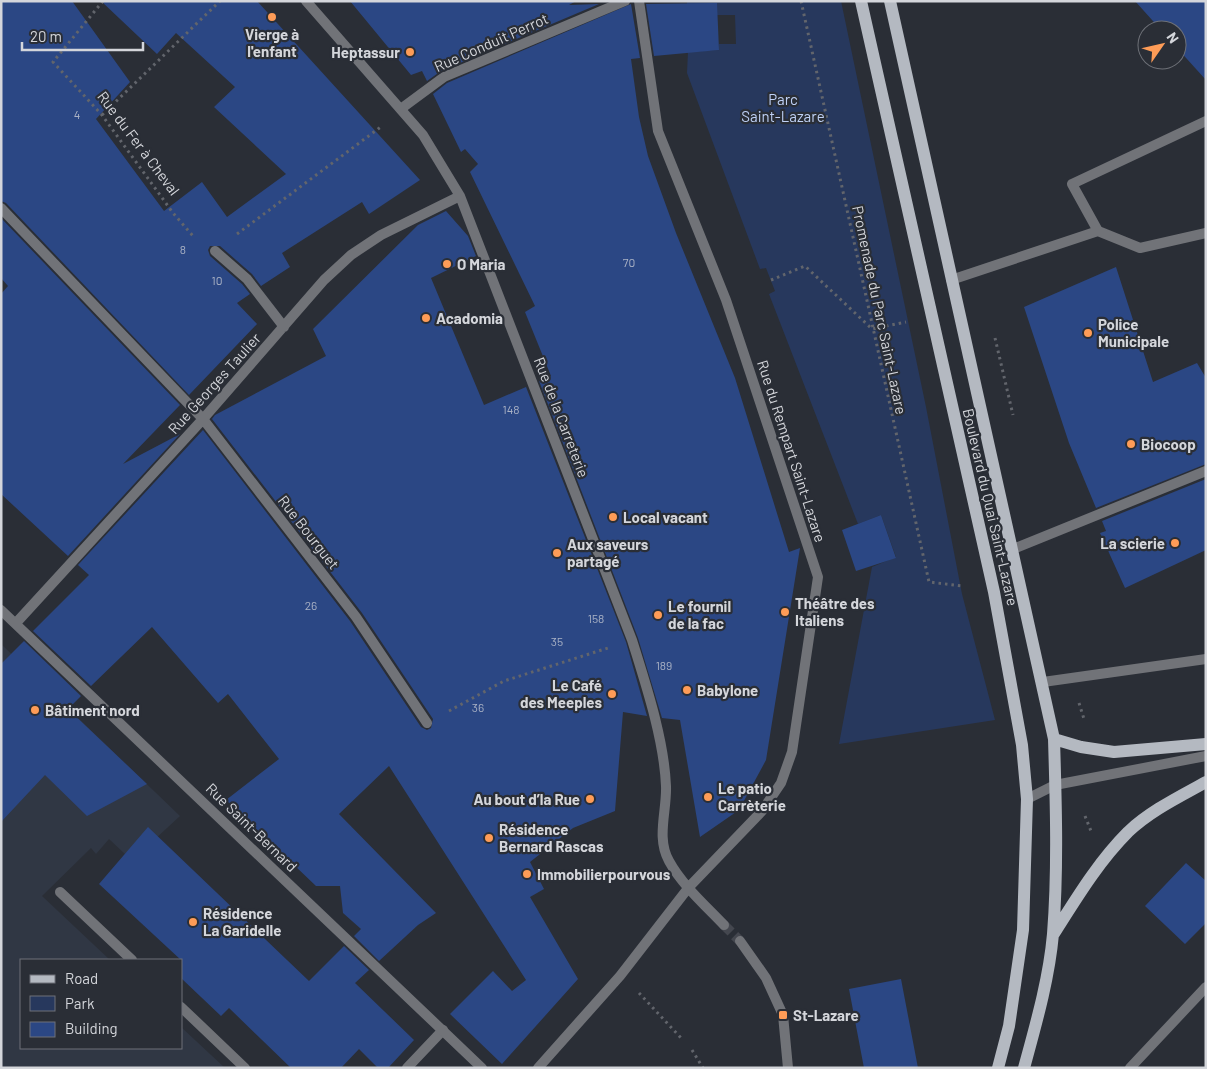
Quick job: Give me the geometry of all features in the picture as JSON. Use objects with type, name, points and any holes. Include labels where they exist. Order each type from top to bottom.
[{"type":"main road","name":"Boulevard du Quai Saint-Lazare","points":[[861,1],[994,592],[1016,707],[1027,799],[1023,930],[1009,1026],[998,1068]]},
{"type":"main road","name":"Boulevard du Quai Saint-Lazare","points":[[890,1],[951,280],[1043,682],[1054,740],[1053,935]]},
{"type":"main road","points":[[1054,740],[1081,747],[1114,752],[1206,744]]},
{"type":"main road","points":[[1024,1068],[1039,1013],[1053,935],[1105,858],[1129,831],[1161,807],[1206,782]]},
{"type":"street","name":"Rue de la Carreterie","points":[[306,1],[424,135],[460,196],[632,640],[653,710],[666,786],[663,842],[669,861],[689,887],[724,925]]},
{"type":"street","name":"Rue Conduit Perrot","points":[[402,108],[444,78],[625,1]]},
{"type":"street","name":"Rue du Rempart Saint-Lazare","points":[[620,976],[689,887],[762,811],[781,782],[792,752],[818,577],[726,300],[658,131],[639,1]]},
{"type":"street","points":[[1206,121],[1072,184],[1098,231],[1140,248],[1206,233]]},
{"type":"street","name":"Rue Georges Taulier","points":[[16,623],[203,419],[324,280],[351,255],[381,235],[460,196]]},
{"type":"street","name":"Rue Bourguet","points":[[1,208],[203,419],[356,617],[427,723]]},
{"type":"street","points":[[951,280],[1098,231]]},
{"type":"street","points":[[215,251],[247,279],[284,326]]},
{"type":"street","points":[[1013,549],[1206,471]]},
{"type":"street","name":"Rue Saint-Bernard","points":[[1,610],[482,1068]]},
{"type":"street","points":[[1043,682],[1206,659]]},
{"type":"street","points":[[1027,799],[1055,785],[1206,756]]},
{"type":"street","points":[[60,892],[131,959]]},
{"type":"street","points":[[740,941],[766,978],[783,1015],[788,1068]]},
{"type":"street","points":[[538,1068],[620,976]]},
{"type":"street","points":[[1130,1068],[1206,987]]},
{"type":"street","points":[[182,1008],[245,1068]]},
{"type":"street","points":[[407,1068],[443,1030]]},
{"type":"path","name":"Rue du Fer à Cheval","points":[[102,1],[53,62],[102,115],[173,213],[197,241],[215,251]]},
{"type":"path","points":[[102,115],[220,1]]},
{"type":"path","name":"Promenade du Parc Saint-Lazare","points":[[800,1],[929,582],[971,587]]},
{"type":"path","points":[[215,251],[376,131],[402,108]]},
{"type":"path","points":[[770,280],[805,266],[872,329],[916,320]]},
{"type":"path","points":[[427,723],[504,681],[632,640]]},
{"type":"path","points":[[620,976],[640,993],[681,1038]]},
{"type":"path","points":[[692,1050],[703,1068]]},
{"type":"shaded area","points":[[1,644],[180,816],[154,840],[146,833],[125,854],[109,839],[96,854],[91,848],[42,896],[109,959],[20,959],[20,1049],[182,1049],[182,1028],[225,1068],[1,1068]]},
{"type":"green space","name":"Parc Saint-Lazare","points":[[687,1],[841,1],[926,407],[962,594],[995,720],[839,744],[872,567],[896,557],[881,515],[858,524],[769,294],[775,291],[766,268],[760,269],[687,73],[688,52],[719,50],[719,44],[736,44],[735,15],[717,15],[687,4]]},
{"type":"building","points":[[1,1],[72,1],[130,82],[96,119],[164,211],[202,182],[227,217],[286,174],[214,107],[235,87],[176,33],[157,54],[101,1],[257,1],[420,180],[369,214],[362,202],[282,253],[290,267],[261,286],[252,274],[220,246],[210,246],[208,250],[210,256],[242,284],[250,294],[237,303],[257,324],[189,395],[6,203],[1,201]]},
{"type":"building","points":[[350,1],[576,1],[569,5],[599,4],[441,71],[427,81],[422,71],[411,75]]},
{"type":"building","points":[[1135,1],[1206,1],[1206,80],[1187,59],[1187,20],[1152,20]]},
{"type":"building","points":[[717,3],[719,50],[654,56],[646,4]]},
{"type":"building","points":[[631,4],[640,58],[631,59],[639,117],[648,156],[676,233],[735,378],[789,552],[800,548],[766,760],[739,810],[700,837],[680,720],[662,718],[638,638],[539,381],[551,376],[525,312],[535,306],[470,172],[478,164],[465,149],[461,152],[433,94],[447,83]]},
{"type":"building","points":[[446,211],[468,236],[476,256],[431,278],[484,405],[526,387],[626,642],[647,716],[623,712],[615,811],[573,828],[530,862],[544,889],[530,897],[578,979],[502,1064],[450,1014],[493,971],[512,991],[526,980],[389,766],[339,814],[436,913],[418,925],[379,961],[354,936],[361,929],[343,913],[340,886],[316,886],[226,800],[279,759],[228,694],[218,703],[152,627],[91,686],[33,631],[89,575],[78,565],[203,430],[350,621],[421,727],[427,730],[431,728],[433,719],[362,613],[212,419],[215,415],[326,356],[313,329],[418,225]]},
{"type":"building","points":[[1,218],[180,405],[123,464],[180,434],[68,556],[1,494],[1,294],[8,286],[1,278]]},
{"type":"building","points":[[1116,267],[1153,382],[1197,363],[1206,378],[1206,464],[1096,508],[1069,443],[1024,307]]},
{"type":"building","points":[[1206,479],[1206,550],[1125,588],[1100,533],[1106,531],[1102,521]]},
{"type":"building","points":[[881,515],[896,558],[856,571],[842,530]]},
{"type":"building","name":"Bâtiment nord","points":[[24,641],[81,696],[68,709],[147,784],[87,816],[45,775],[1,822],[1,664]]},
{"type":"building","name":"Résidence La Garidelle","points":[[148,827],[309,981],[344,946],[369,970],[355,983],[414,1040],[388,1068],[378,1068],[359,1049],[341,1068],[291,1068],[229,1008],[221,1016],[182,979],[182,959],[99,884]]},
{"type":"building","points":[[1186,863],[1206,881],[1206,923],[1185,944],[1145,906]]},
{"type":"building","points":[[901,979],[918,1068],[864,1068],[849,989]]},
{"type":"tunnel","points":[[724,925],[740,941]]},
{"type":"place","name":"Vierge à l'enfant","points":[[272,17]]},
{"type":"place","name":"Heptassur","points":[[410,52]]},
{"type":"place","name":"O Maria","points":[[447,264]]},
{"type":"place","name":"Acadomia","points":[[426,318]]},
{"type":"place","name":"Police Municipale","points":[[1088,333]]},
{"type":"place","name":"Biocoop","points":[[1131,444]]},
{"type":"place","name":"Local vacant","points":[[613,517]]},
{"type":"place","name":"La scierie","points":[[1175,543]]},
{"type":"place","name":"Aux saveurs partagé","points":[[557,553]]},
{"type":"place","name":"Théâtre des Italiens","points":[[785,612]]},
{"type":"place","name":"Le fournil de la fac","points":[[658,615]]},
{"type":"place","name":"Babylone","points":[[687,690]]},
{"type":"place","name":"Le Café des Meeples","points":[[612,694]]},
{"type":"place","name":"Bâtiment nord","points":[[35,710]]},
{"type":"place","name":"Le patio Carrèterie","points":[[708,797]]},
{"type":"place","name":"Au bout d’la Rue","points":[[590,799]]},
{"type":"place","name":"Résidence Bernard Rascas","points":[[489,838]]},
{"type":"place","name":"Immobilierpourvous","points":[[527,874]]},
{"type":"place","name":"Résidence La Garidelle","points":[[193,922]]},
{"type":"place","name":"St-Lazare","points":[[783,1015]]}]
